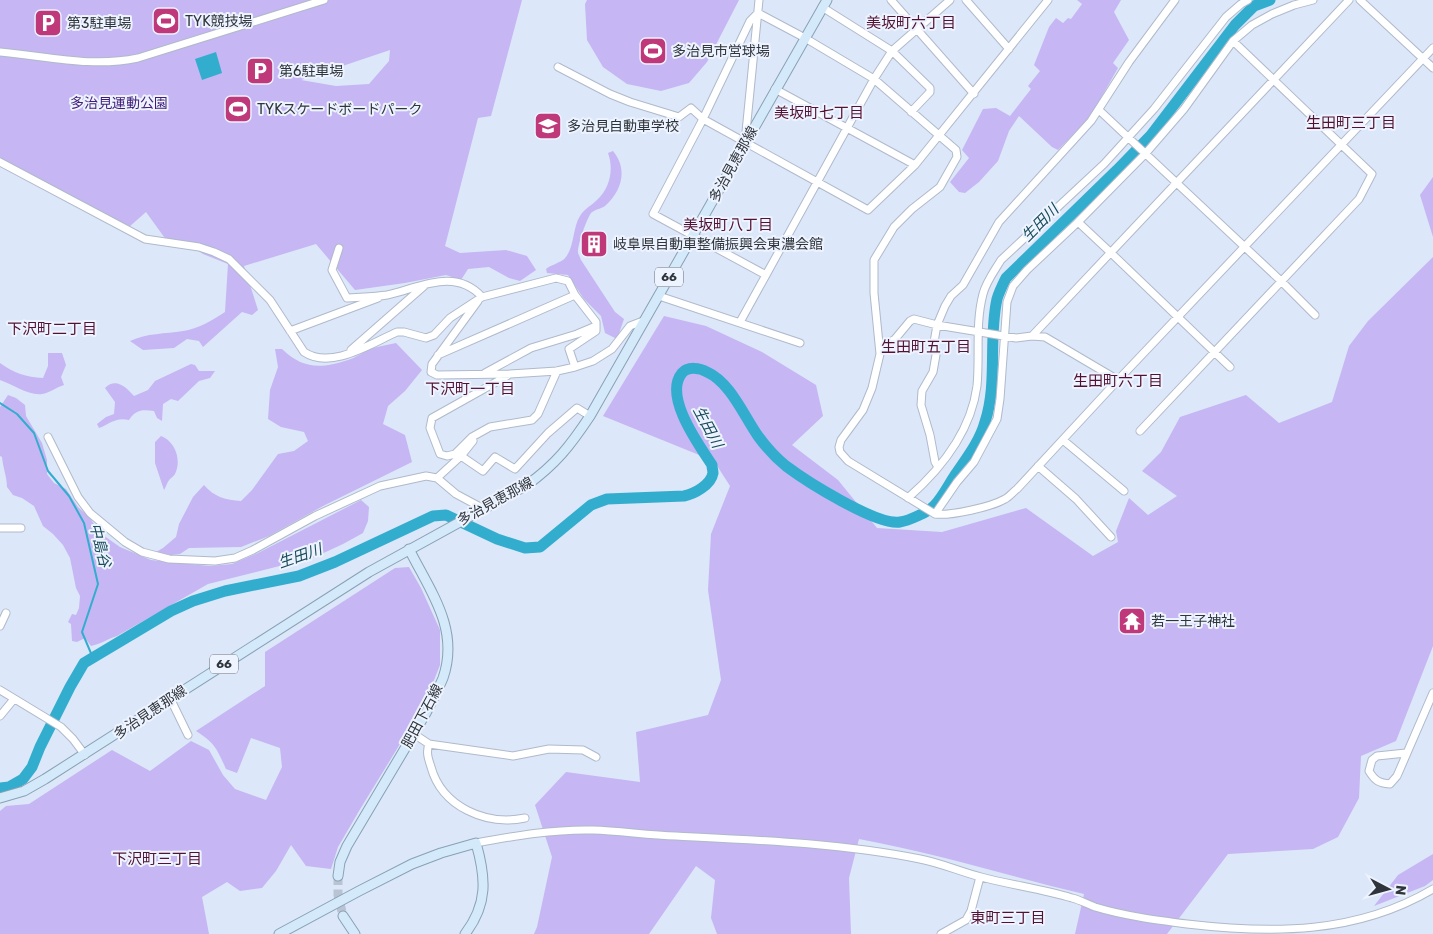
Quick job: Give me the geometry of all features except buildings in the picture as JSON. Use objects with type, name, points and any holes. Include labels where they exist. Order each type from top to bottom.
[{"type":"main road","name":"多治見恵那線","points":[[0,798],[24,791],[85,755],[170,698],[369,572],[527,485],[560,458],[590,416],[825,4]]},
{"type":"main road","name":"肥田下石線","points":[[338,876],[340,862],[347,846],[414,734],[443,678],[446,666],[448,645],[444,618],[409,549]]},
{"type":"main road","points":[[280,934],[359,890],[412,864],[476,843],[484,883],[482,900],[478,913],[465,934]]},
{"type":"main road","points":[[343,916],[355,934]]},
{"type":"street","points":[[0,52],[90,62],[122,61],[324,0]]},
{"type":"street","points":[[745,142],[759,0]]},
{"type":"street","points":[[891,0],[974,94]]},
{"type":"street","points":[[740,322],[874,79],[892,50],[950,0]]},
{"type":"street","points":[[966,0],[1009,49]]},
{"type":"street","points":[[938,466],[921,405],[922,391],[933,372],[936,355],[934,342],[937,326],[951,296],[963,285],[999,222],[1091,121],[1129,62],[1175,0]]},
{"type":"street","points":[[908,498],[922,486],[961,436],[971,413],[977,384],[978,332],[983,293],[1001,260],[1104,164],[1154,109],[1226,17],[1248,0]]},
{"type":"street","points":[[935,514],[957,482],[974,462],[996,419],[1000,399],[1007,302],[1013,286],[1146,153],[1184,109],[1233,41],[1252,25],[1272,14],[1313,0]]},
{"type":"street","points":[[1032,336],[1348,0]]},
{"type":"street","points":[[1360,0],[1433,68]]},
{"type":"street","points":[[558,67],[610,94],[680,118],[691,108],[703,119],[868,210],[915,165],[1047,1]]},
{"type":"street","points":[[825,4],[892,50],[930,88],[930,92],[911,112]]},
{"type":"street","points":[[758,13],[805,38],[874,79],[956,150],[957,157],[940,187],[912,209],[894,227],[874,260],[874,293],[880,345],[872,388],[863,410],[841,440],[839,447],[840,452],[848,461],[935,514],[965,512],[1005,499],[1017,489],[1433,48]]},
{"type":"street","points":[[758,13],[750,21],[703,119],[653,214],[766,275]]},
{"type":"street","points":[[1140,431],[1359,199],[1372,174],[1233,41]]},
{"type":"street","points":[[775,89],[915,165]]},
{"type":"street","points":[[1098,110],[1146,153],[1315,315]]},
{"type":"street","points":[[0,162],[145,239],[199,247],[229,259],[270,300],[304,352],[321,359],[343,356],[396,332],[404,332],[426,338],[434,335],[450,318],[482,297],[556,278],[568,281],[596,322],[596,331],[569,349],[575,367]]},
{"type":"street","points":[[1078,222],[1230,367]]},
{"type":"street","points":[[339,248],[332,270],[348,298],[385,295]]},
{"type":"street","points":[[290,331],[385,295],[446,280],[474,289],[482,297]]},
{"type":"street","points":[[343,356],[426,284]]},
{"type":"street","points":[[438,356],[576,295]]},
{"type":"street","points":[[658,296],[800,343]]},
{"type":"street","points":[[482,297],[432,364],[431,372],[437,375],[482,375],[557,371],[575,367],[593,361],[612,348],[630,326],[643,321]]},
{"type":"street","points":[[880,345],[895,339],[910,320],[914,319],[937,326],[1016,338],[1045,337],[1118,380]]},
{"type":"street","points":[[482,375],[531,348],[596,326]]},
{"type":"street","points":[[510,374],[432,418],[430,428],[440,454],[448,456],[454,454],[472,437],[490,427],[532,420],[538,414],[557,371]]},
{"type":"street","points":[[461,456],[483,471],[495,457],[515,469],[548,433],[577,408],[590,416]]},
{"type":"street","points":[[437,478],[461,456],[478,435]]},
{"type":"street","points":[[48,437],[78,498],[90,513],[125,542],[142,552],[169,559],[215,560],[235,558],[315,516],[380,486],[426,476],[437,478],[456,494],[484,509]]},
{"type":"street","points":[[1063,440],[1124,491]]},
{"type":"street","points":[[1038,466],[1076,499],[1111,537]]},
{"type":"street","points":[[0,528],[21,528]]},
{"type":"street","points":[[0,626],[6,613]]},
{"type":"street","points":[[0,690],[61,727],[85,755]]},
{"type":"street","points":[[1406,753],[1378,756],[1372,760],[1369,771],[1374,780],[1381,784],[1390,784],[1397,776],[1433,693]]},
{"type":"street","points":[[170,698],[188,735]]},
{"type":"street","points":[[0,716],[14,699]]},
{"type":"street","points":[[414,734],[429,744],[513,756],[549,749],[583,750],[596,757]]},
{"type":"street","points":[[429,744],[427,750],[433,775],[452,800],[464,809],[492,820],[511,821],[525,818]]},
{"type":"street","points":[[476,843],[557,831],[593,830],[735,839],[883,853],[922,860],[980,877],[1072,898],[1096,907],[1151,919],[1228,930],[1274,933],[1321,930],[1369,919],[1394,910],[1433,889]]},
{"type":"street","points":[[941,934],[966,920],[971,912],[980,877]]},
{"type":"green space","name":"多治見運動公園","points":[[0,0],[522,0],[491,116],[478,118],[445,246],[460,253],[506,250],[527,256],[536,270],[520,281],[509,278],[489,267],[468,269],[461,280],[446,275],[355,290],[316,244],[244,266],[258,310],[252,315],[242,312],[203,347],[199,341],[187,339],[174,348],[143,350],[130,341],[149,335],[194,328],[225,312],[228,264],[203,254],[189,244],[167,241],[146,212],[129,227],[0,158]],"holes":[[[390,50],[389,61],[369,84],[336,86],[301,80]]]},
{"type":"green space","name":"多治見市営球場","points":[[587,0],[739,0],[707,62],[689,83],[661,91],[627,84],[603,67],[587,40],[585,4]]},
{"type":"green space","points":[[1077,0],[1121,0],[1114,12],[1129,40],[1113,63],[1118,68],[1090,117],[1058,150],[1052,147],[1019,116],[1009,131],[998,161],[979,182],[965,193],[959,192],[950,182],[969,158],[962,150],[983,109],[996,108],[1010,116],[1031,89],[1028,86],[1040,71],[1034,65],[1049,27],[1056,18],[1063,23],[1068,18],[1071,19],[1082,4]]},
{"type":"green space","points":[[613,151],[618,158],[622,172],[619,187],[616,194],[605,206],[591,213],[583,232],[578,253],[615,312],[624,319],[617,339],[605,333],[601,316],[584,299],[568,275],[547,273],[546,269],[567,256],[572,245],[577,221],[605,190],[611,172],[608,153]]},
{"type":"green space","points":[[1433,177],[1433,237],[1420,195]]},
{"type":"green space","points":[[1433,257],[1433,646],[1396,741],[1361,756],[1359,798],[1338,837],[1313,849],[1228,854],[1167,934],[1075,934],[1084,894],[944,858],[859,839],[849,878],[851,934],[717,934],[711,918],[715,880],[696,866],[649,934],[534,934],[552,857],[535,805],[566,772],[640,782],[636,732],[708,715],[721,680],[708,590],[711,534],[730,486],[714,461],[603,416],[664,316],[706,326],[762,352],[816,385],[823,416],[792,445],[838,480],[877,528],[942,532],[1026,508],[1093,556],[1118,542],[1116,531],[1129,498],[1148,515],[1177,496],[1142,471],[1161,452],[1180,417],[1246,395],[1279,423],[1332,402],[1349,346],[1368,321]]},
{"type":"green space","points":[[396,343],[422,370],[405,391],[388,406],[383,424],[405,435],[412,462],[325,505],[269,536],[241,547],[189,548],[180,554],[171,555],[156,552],[176,537],[179,524],[193,497],[204,485],[221,497],[241,501],[252,490],[278,454],[294,451],[308,441],[304,432],[281,427],[268,419],[270,390],[278,367],[275,349],[282,349],[305,364],[320,366],[348,360],[373,348]]},
{"type":"green space","points":[[48,353],[62,353],[66,365],[61,377],[64,385],[45,393],[37,394],[26,392],[0,380],[0,363],[20,374],[43,378],[48,366]]},
{"type":"green space","points":[[191,364],[195,365],[199,371],[215,371],[210,378],[199,381],[178,401],[171,399],[163,404],[162,421],[157,418],[154,411],[142,410],[136,412],[129,420],[116,420],[99,428],[97,424],[114,414],[115,402],[105,388],[109,385],[113,383],[121,384],[134,396],[148,390],[155,381]]},
{"type":"green space","points":[[8,395],[25,405],[26,416],[42,443],[47,460],[47,474],[54,483],[66,489],[78,507],[90,518],[100,533],[120,547],[151,560],[210,566],[232,564],[258,553],[361,500],[369,507],[368,521],[363,533],[315,557],[208,584],[117,636],[98,644],[91,646],[85,638],[77,642],[72,641],[71,624],[68,622],[72,614],[76,615],[80,596],[76,588],[70,558],[63,545],[43,526],[34,506],[22,498],[13,495],[7,487],[2,457],[0,456],[0,407]]},
{"type":"green space","points":[[161,436],[170,442],[176,452],[178,463],[175,474],[169,480],[164,490],[155,463],[155,442]]},
{"type":"green space","points":[[409,567],[440,630],[440,665],[425,703],[338,847],[331,869],[306,866],[291,845],[276,871],[262,888],[240,891],[227,882],[202,897],[209,934],[0,934],[0,811],[6,806],[29,804],[112,750],[150,771],[191,741],[209,750],[223,775],[235,789],[266,800],[282,767],[280,748],[251,738],[237,773],[226,769],[215,747],[196,731],[265,686],[265,652],[395,568]]},
{"type":"green space","points":[[1433,854],[1433,880],[1425,886],[1374,906],[1398,875]]},
{"type":"water","points":[[216,52],[222,73],[202,80],[195,59]]},
{"type":"waterway","name":"生田川","points":[[0,788],[9,787],[23,779],[32,767],[40,747],[84,663],[171,611],[193,601],[225,591],[299,576],[335,562],[433,516],[446,515],[497,539],[525,548],[540,547],[591,505],[607,499],[684,496],[697,491],[706,485],[713,472],[712,465],[692,433],[680,407],[677,383],[682,373],[687,369],[694,368],[704,371],[723,383],[758,436],[771,452],[786,466],[809,482],[859,510],[889,521],[904,521],[927,511],[943,495],[983,429],[991,392],[994,314],[998,296],[1006,278],[1151,135],[1235,25],[1254,6],[1270,0]]},
{"type":"waterway","name":"中島谷","points":[[0,403],[17,414],[34,433],[48,471],[69,496],[84,523],[98,584],[82,632],[93,658]]},
{"type":"tunnel","points":[[338,876],[338,895],[343,916]]},
{"type":"place","name":"TYK競技場","points":[[166,21]]},
{"type":"place","name":"第3駐車場","points":[[48,23]]},
{"type":"place","name":"多治見市営球場","points":[[653,51]]},
{"type":"place","name":"第6駐車場","points":[[260,71]]},
{"type":"place","name":"TYKスケードボードパーク","points":[[238,109]]},
{"type":"place","name":"多治見自動車学校","points":[[548,126]]},
{"type":"place","name":"岐阜県自動車整備振興会東濃会館","points":[[594,244]]},
{"type":"place","name":"若一王子神社","points":[[1132,621]]},
{"type":"district","name":"美坂町六丁目","points":[[911,23]]},
{"type":"district","name":"美坂町七丁目","points":[[819,113]]},
{"type":"district","name":"生田町三丁目","points":[[1351,123]]},
{"type":"district","name":"美坂町八丁目","points":[[728,225]]},
{"type":"district","name":"下沢町二丁目","points":[[52,329]]},
{"type":"district","name":"生田町五丁目","points":[[926,347]]},
{"type":"district","name":"生田町六丁目","points":[[1118,381]]},
{"type":"district","name":"下沢町一丁目","points":[[470,389]]},
{"type":"district","name":"下沢町三丁目","points":[[157,859]]},
{"type":"district","name":"東町三丁目","points":[[1008,918]]}]
